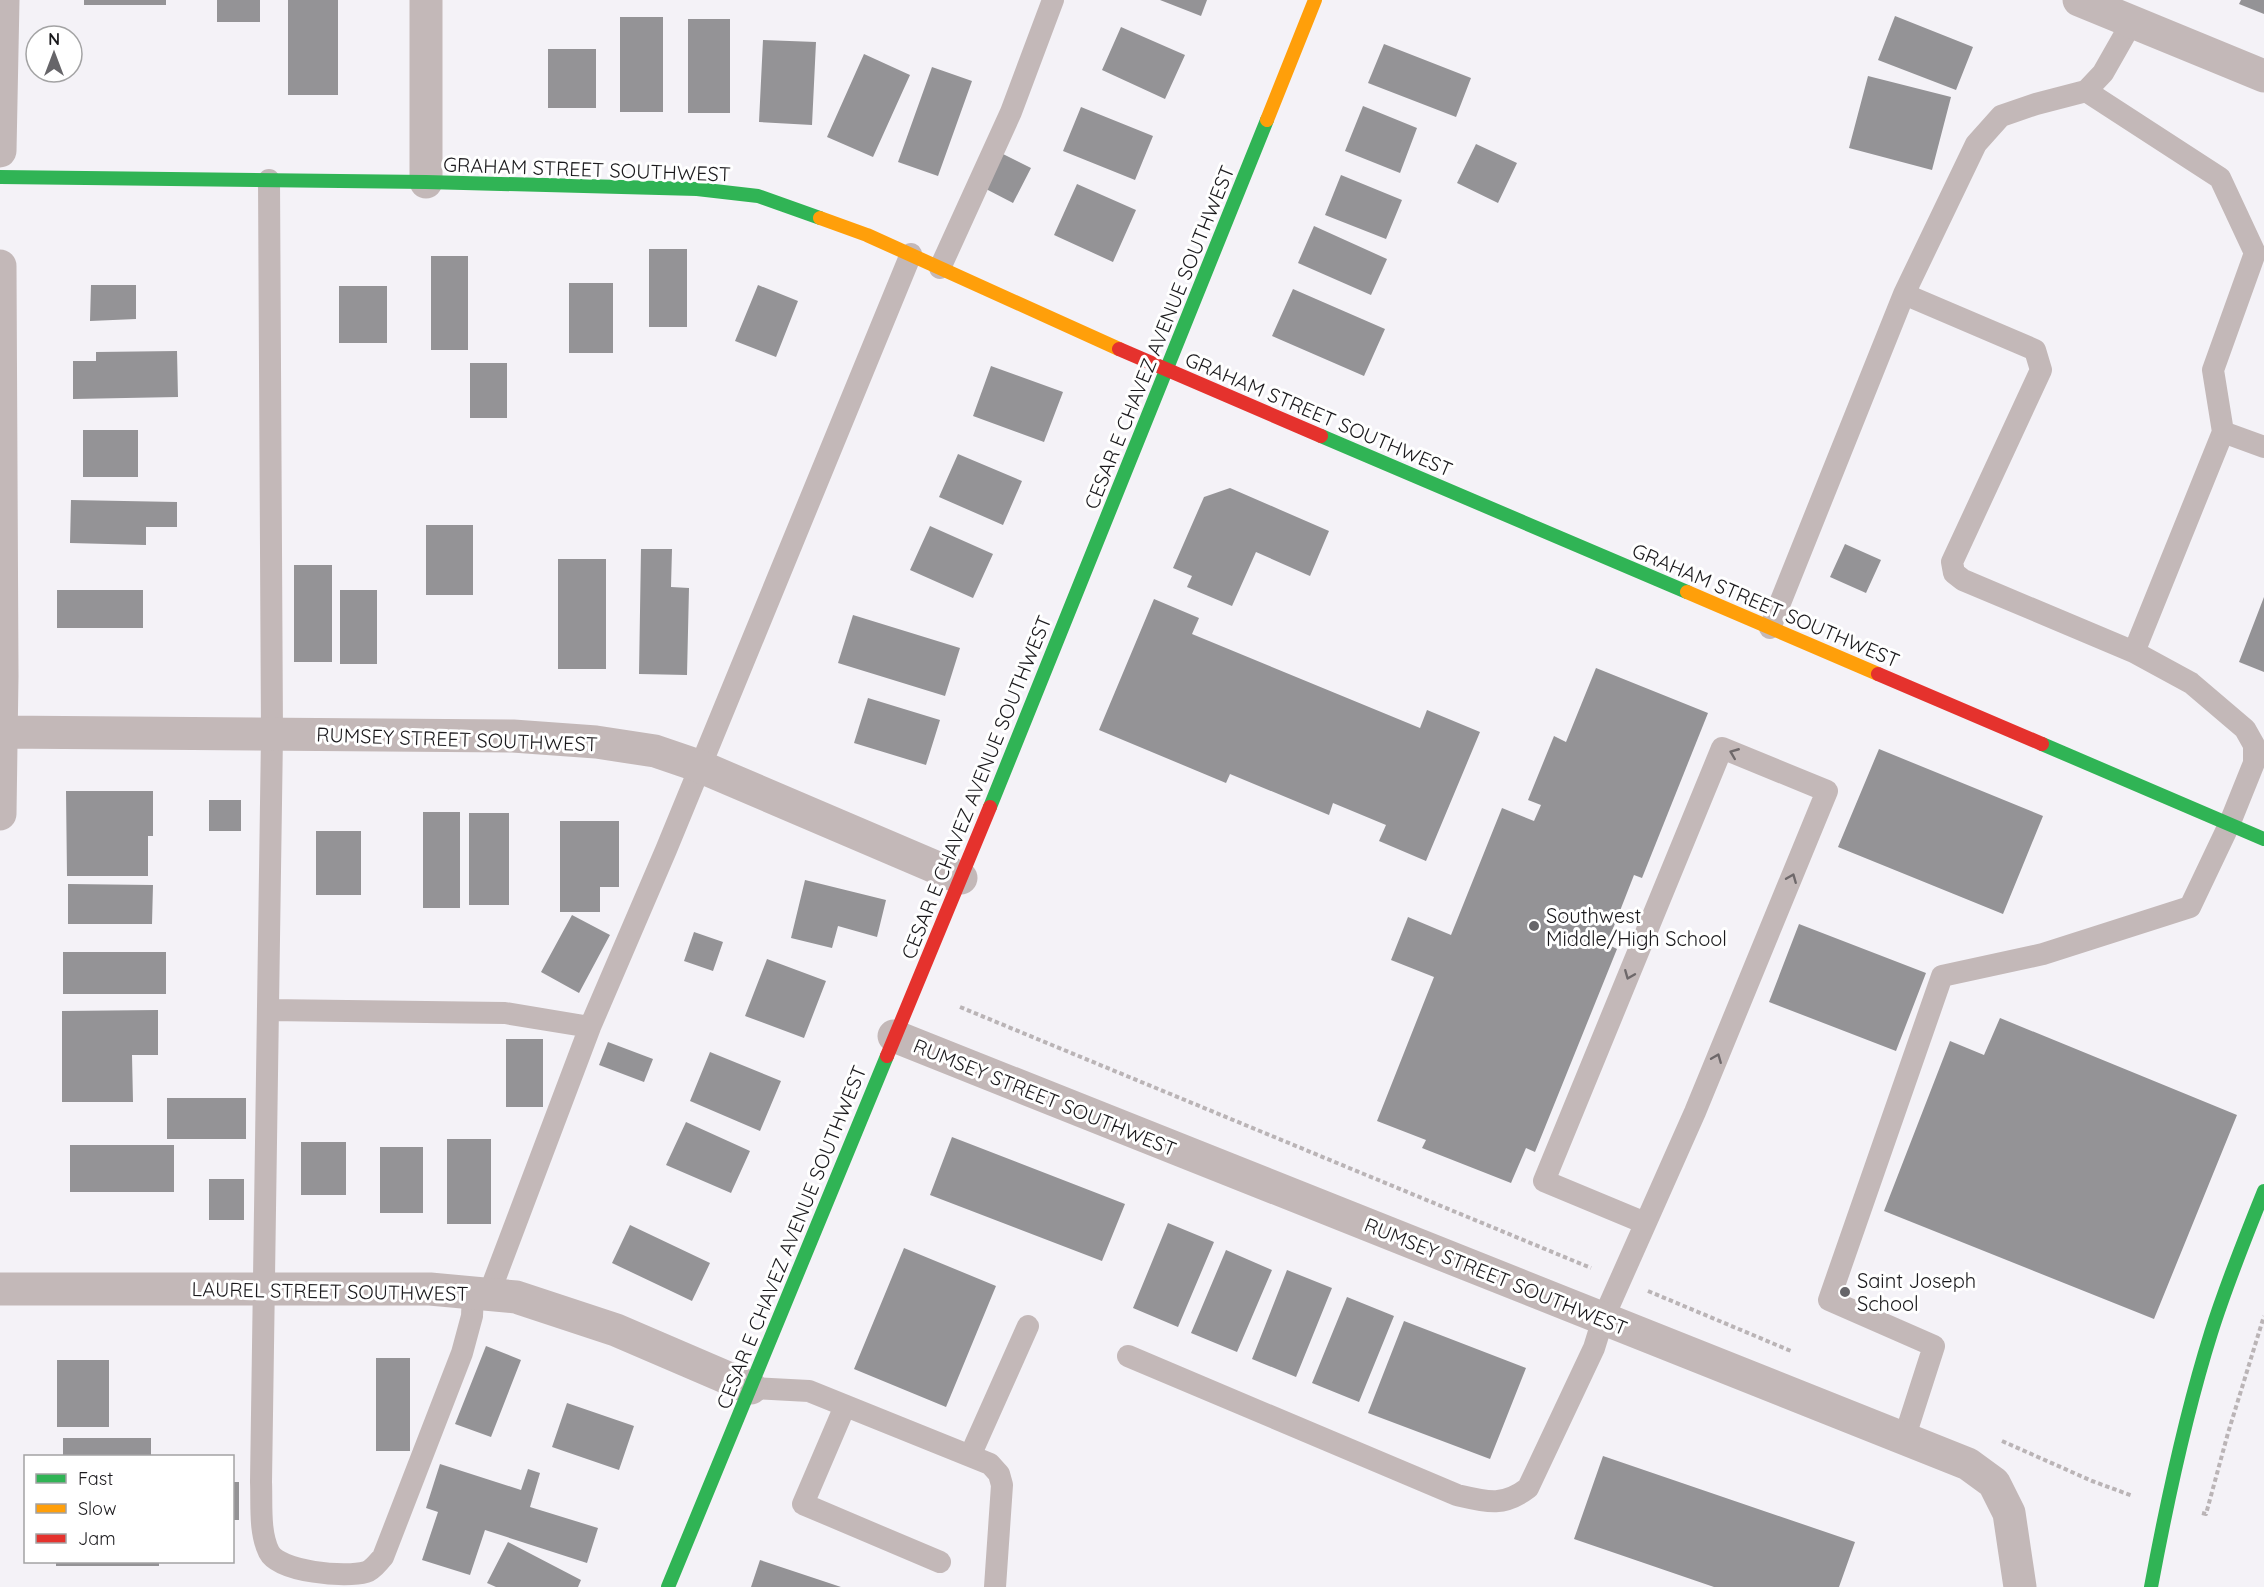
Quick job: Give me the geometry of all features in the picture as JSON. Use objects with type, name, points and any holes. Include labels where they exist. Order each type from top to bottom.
[{"type":"street","points":[[0,151],[3,0]]},
{"type":"street","points":[[426,0],[426,182]]},
{"type":"street","name":"CESAR E CHAVEZ AVENUE SOUTHWEST","points":[[668,1587],[961,878],[1316,0]]},
{"type":"street","points":[[2079,0],[2264,76]]},
{"type":"street","name":"GRAHAM STREET SOUTHWEST","points":[[0,177],[426,182],[697,189],[758,196],[867,235],[1167,370],[2264,839]]},
{"type":"street","points":[[0,266],[0,814]]},
{"type":"street","name":"RUMSEY STREET SOUTHWEST","points":[[1,732],[513,736],[596,742],[656,751],[699,766],[961,878]]},
{"type":"street","name":"RUMSEY STREET SOUTHWEST","points":[[894,1036],[1968,1464],[1994,1483],[2009,1513],[2020,1587]]},
{"type":"street","points":[[2151,1587],[2166,1505],[2190,1406],[2212,1331],[2264,1191]]},
{"type":"street","name":"LAUREL STREET SOUTHWEST","points":[[0,1289],[430,1289],[516,1297],[616,1330],[751,1388]]},
{"type":"lane","points":[[940,268],[1011,112],[1053,0]]},
{"type":"lane","points":[[1770,628],[1904,294],[1976,144],[2001,116],[2086,91],[2103,73],[2132,22]]},
{"type":"lane","points":[[2086,91],[2220,178],[2259,255],[2213,370],[2223,432],[2134,652]]},
{"type":"lane","points":[[270,180],[272,735],[261,1482],[264,1531],[270,1553],[282,1562],[307,1571],[353,1574],[369,1571],[383,1557],[462,1353],[472,1316],[911,255]]},
{"type":"lane","points":[[1904,294],[2036,350],[2041,370],[1952,562],[1954,573],[1963,580],[2134,652],[2191,683],[2245,729],[2259,747],[2229,825],[2190,907],[2043,954],[1942,976],[1829,1300],[1934,1346],[1904,1439]]},
{"type":"lane","points":[[2223,432],[2264,447]]},
{"type":"lane","points":[[1128,1356],[1457,1495],[1487,1502],[1515,1498],[1528,1488],[1594,1348],[1603,1319],[1695,1112],[1827,791],[1722,748],[1544,1181],[1645,1223]]},
{"type":"lane","points":[[268,1010],[505,1013],[590,1027]]},
{"type":"lane","points":[[970,1456],[1028,1326]]},
{"type":"lane","points":[[751,1388],[809,1391],[990,1464],[999,1474],[1002,1485],[995,1587]]},
{"type":"lane","points":[[845,1406],[803,1504],[940,1562]]},
{"type":"path","points":[[960,1007],[1795,1353]]},
{"type":"path","points":[[1998,1440],[2132,1496],[2206,1514],[2264,1316]]},
{"type":"building","points":[[84,0],[166,0],[166,5],[84,5]]},
{"type":"building","points":[[217,0],[260,0],[260,22],[217,22]]},
{"type":"building","points":[[288,0],[338,0],[338,95],[288,95]]},
{"type":"building","points":[[1160,0],[1207,0],[1201,16]]},
{"type":"building","points":[[2241,0],[2264,0],[2264,14],[2239,4]]},
{"type":"building","points":[[1895,16],[1973,47],[1956,90],[1878,60]]},
{"type":"building","points":[[620,17],[663,17],[663,112],[620,112]]},
{"type":"building","points":[[688,19],[730,19],[730,113],[688,113]]},
{"type":"building","points":[[1121,27],[1185,55],[1165,99],[1102,70]]},
{"type":"building","points":[[763,40],[816,42],[812,125],[759,122]]},
{"type":"building","points":[[1384,44],[1471,78],[1456,117],[1368,83]]},
{"type":"building","points":[[548,49],[596,49],[596,108],[548,108]]},
{"type":"building","points":[[864,54],[910,75],[873,157],[827,137]]},
{"type":"building","points":[[932,67],[972,81],[938,176],[898,162]]},
{"type":"building","points":[[1868,76],[1951,97],[1932,170],[1849,148]]},
{"type":"building","points":[[1363,106],[1417,128],[1400,173],[1345,151]]},
{"type":"building","points":[[1081,107],[1153,136],[1135,180],[1063,151]]},
{"type":"building","points":[[1476,144],[1517,163],[1498,203],[1457,183]]},
{"type":"building","points":[[1003,154],[1031,168],[1013,203],[986,189]]},
{"type":"building","points":[[1341,175],[1402,200],[1386,239],[1325,215]]},
{"type":"building","points":[[1077,184],[1136,210],[1113,262],[1054,235]]},
{"type":"building","points":[[1314,226],[1387,259],[1371,295],[1298,263]]},
{"type":"building","points":[[649,249],[687,249],[687,327],[649,327]]},
{"type":"building","points":[[431,256],[468,256],[468,350],[431,350]]},
{"type":"building","points":[[569,283],[613,283],[613,353],[569,353]]},
{"type":"building","points":[[91,285],[136,285],[136,319],[90,321]]},
{"type":"building","points":[[758,285],[798,301],[776,357],[735,341]]},
{"type":"building","points":[[339,286],[387,286],[387,343],[339,343]]},
{"type":"building","points":[[1293,289],[1385,329],[1364,376],[1272,336]]},
{"type":"building","points":[[177,351],[178,397],[73,399],[73,361],[96,361],[96,352]]},
{"type":"building","points":[[470,363],[507,363],[507,418],[470,418]]},
{"type":"building","points":[[991,366],[1063,392],[1044,442],[973,416]]},
{"type":"building","points":[[83,430],[138,430],[138,477],[83,477]]},
{"type":"building","points":[[958,454],[1022,481],[1003,525],[939,497]]},
{"type":"building","points":[[1230,488],[1329,531],[1310,576],[1256,552],[1232,606],[1187,587],[1192,576],[1173,568],[1204,497]]},
{"type":"building","points":[[71,500],[177,502],[177,527],[146,527],[146,545],[70,543]]},
{"type":"building","points":[[426,525],[473,525],[473,595],[426,595]]},
{"type":"building","points":[[930,526],[993,554],[973,598],[910,570]]},
{"type":"building","points":[[1845,544],[1881,560],[1866,593],[1830,577]]},
{"type":"building","points":[[641,549],[672,549],[671,587],[689,588],[687,675],[639,674]]},
{"type":"building","points":[[558,559],[606,559],[606,669],[558,669]]},
{"type":"building","points":[[294,565],[332,565],[332,662],[294,662]]},
{"type":"building","points":[[57,590],[143,590],[143,628],[57,628]]},
{"type":"building","points":[[340,590],[377,590],[377,664],[340,664]]},
{"type":"building","points":[[2264,597],[2264,672],[2239,662]]},
{"type":"building","points":[[1154,599],[1199,618],[1192,634],[1420,728],[1427,710],[1480,732],[1426,861],[1379,841],[1386,825],[1333,803],[1329,815],[1230,774],[1226,783],[1099,730]]},
{"type":"building","points":[[853,615],[960,648],[945,696],[838,663]]},
{"type":"building","name":"Southwest Middle/High School","points":[[1596,668],[1708,713],[1642,878],[1634,875],[1607,944],[1617,949],[1535,1152],[1526,1148],[1511,1183],[1422,1148],[1426,1140],[1377,1121],[1434,977],[1391,960],[1408,917],[1451,935],[1502,808],[1534,821],[1541,805],[1528,800],[1554,736],[1566,742]]},
{"type":"building","points":[[868,698],[940,720],[926,765],[854,743]]},
{"type":"building","points":[[1879,749],[2043,816],[2003,914],[1838,847]]},
{"type":"building","points":[[66,791],[153,791],[153,836],[148,836],[148,876],[67,876]]},
{"type":"building","points":[[209,800],[241,800],[241,831],[209,831]]},
{"type":"building","points":[[423,812],[460,812],[460,908],[423,908]]},
{"type":"building","points":[[469,813],[509,813],[509,905],[469,905]]},
{"type":"building","points":[[560,821],[619,821],[619,887],[600,887],[600,912],[560,912]]},
{"type":"building","points":[[316,831],[361,831],[361,895],[316,895]]},
{"type":"building","points":[[805,880],[886,900],[877,937],[838,926],[832,948],[791,938]]},
{"type":"building","points":[[68,884],[153,885],[152,924],[68,924]]},
{"type":"building","points":[[572,915],[610,935],[579,993],[541,972]]},
{"type":"building","points":[[1799,924],[1926,973],[1896,1051],[1769,1002]]},
{"type":"building","points":[[694,932],[723,942],[713,971],[684,961]]},
{"type":"building","points":[[63,952],[166,952],[166,994],[63,994]]},
{"type":"building","points":[[767,959],[826,981],[804,1038],[745,1016]]},
{"type":"building","points":[[158,1010],[158,1055],[132,1055],[133,1102],[62,1102],[62,1011]]},
{"type":"building","points":[[2000,1018],[2237,1115],[2154,1319],[1884,1211],[1950,1041],[1984,1055]]},
{"type":"building","points":[[506,1039],[543,1039],[543,1107],[506,1107]]},
{"type":"building","points":[[608,1042],[653,1059],[644,1082],[599,1065]]},
{"type":"building","points":[[710,1052],[781,1081],[760,1131],[690,1101]]},
{"type":"building","points":[[167,1098],[246,1098],[246,1139],[167,1139]]},
{"type":"building","points":[[686,1122],[750,1151],[731,1193],[666,1165]]},
{"type":"building","points":[[952,1137],[1125,1204],[1102,1261],[930,1195]]},
{"type":"building","points":[[447,1139],[491,1139],[491,1224],[447,1224]]},
{"type":"building","points":[[301,1142],[346,1142],[346,1195],[301,1195]]},
{"type":"building","points":[[70,1145],[174,1145],[174,1192],[70,1192]]},
{"type":"building","points":[[380,1147],[423,1147],[423,1213],[380,1213]]},
{"type":"building","points":[[209,1179],[244,1179],[244,1220],[209,1220]]},
{"type":"building","points":[[1168,1223],[1214,1242],[1178,1327],[1133,1308]]},
{"type":"building","points":[[630,1225],[710,1263],[692,1301],[612,1263]]},
{"type":"building","points":[[904,1248],[996,1286],[946,1407],[854,1369]]},
{"type":"building","points":[[1226,1250],[1272,1270],[1237,1352],[1191,1333]]},
{"type":"building","points":[[1287,1270],[1332,1288],[1296,1377],[1252,1359]]},
{"type":"building","points":[[1347,1297],[1394,1316],[1359,1402],[1312,1383]]},
{"type":"building","points":[[1404,1321],[1526,1368],[1490,1459],[1368,1413]]},
{"type":"building","points":[[486,1346],[521,1360],[491,1437],[455,1424]]},
{"type":"building","points":[[376,1358],[410,1358],[410,1451],[376,1451]]},
{"type":"building","points":[[57,1360],[109,1360],[109,1427],[57,1427]]},
{"type":"building","points":[[567,1403],[634,1426],[619,1470],[552,1447]]},
{"type":"building","points":[[63,1438],[151,1438],[151,1455],[63,1455]]},
{"type":"building","points":[[1603,1456],[1855,1542],[1839,1587],[1714,1587],[1574,1539]]},
{"type":"building","points":[[440,1464],[521,1490],[528,1469],[540,1473],[530,1507],[598,1528],[587,1563],[485,1530],[470,1575],[422,1560],[438,1512],[426,1508]]},
{"type":"building","points":[[234,1482],[239,1482],[239,1520],[234,1520]]},
{"type":"building","points":[[508,1542],[581,1580],[578,1587],[496,1587],[487,1583]]},
{"type":"building","points":[[760,1560],[841,1587],[751,1587]]},
{"type":"building","points":[[56,1563],[159,1563],[159,1566],[56,1566]]},
{"type":"traffic: fast","points":[[990,807],[1267,120]]},
{"type":"traffic: fast","points":[[0,177],[426,182],[697,189],[758,196],[820,218]]},
{"type":"traffic: fast","points":[[1321,436],[1687,592]]},
{"type":"traffic: fast","points":[[2042,744],[2264,839]]},
{"type":"traffic: fast","points":[[668,1587],[887,1056]]},
{"type":"traffic: fast","points":[[2151,1587],[2177,1459],[2202,1364],[2223,1297],[2264,1191]]},
{"type":"traffic: slow","points":[[1267,120],[1315,0]]},
{"type":"traffic: slow","points":[[820,218],[867,235],[1119,349]]},
{"type":"traffic: slow","points":[[1687,592],[1878,674]]},
{"type":"traffic: jam","points":[[1119,349],[1321,436]]},
{"type":"traffic: jam","points":[[1878,674],[2042,744]]},
{"type":"traffic: jam","points":[[887,1056],[990,807]]},
{"type":"place","name":"Southwest Middle/High School","points":[[1534,926]]},
{"type":"place","name":"Saint Joseph School","points":[[1845,1292]]}]
